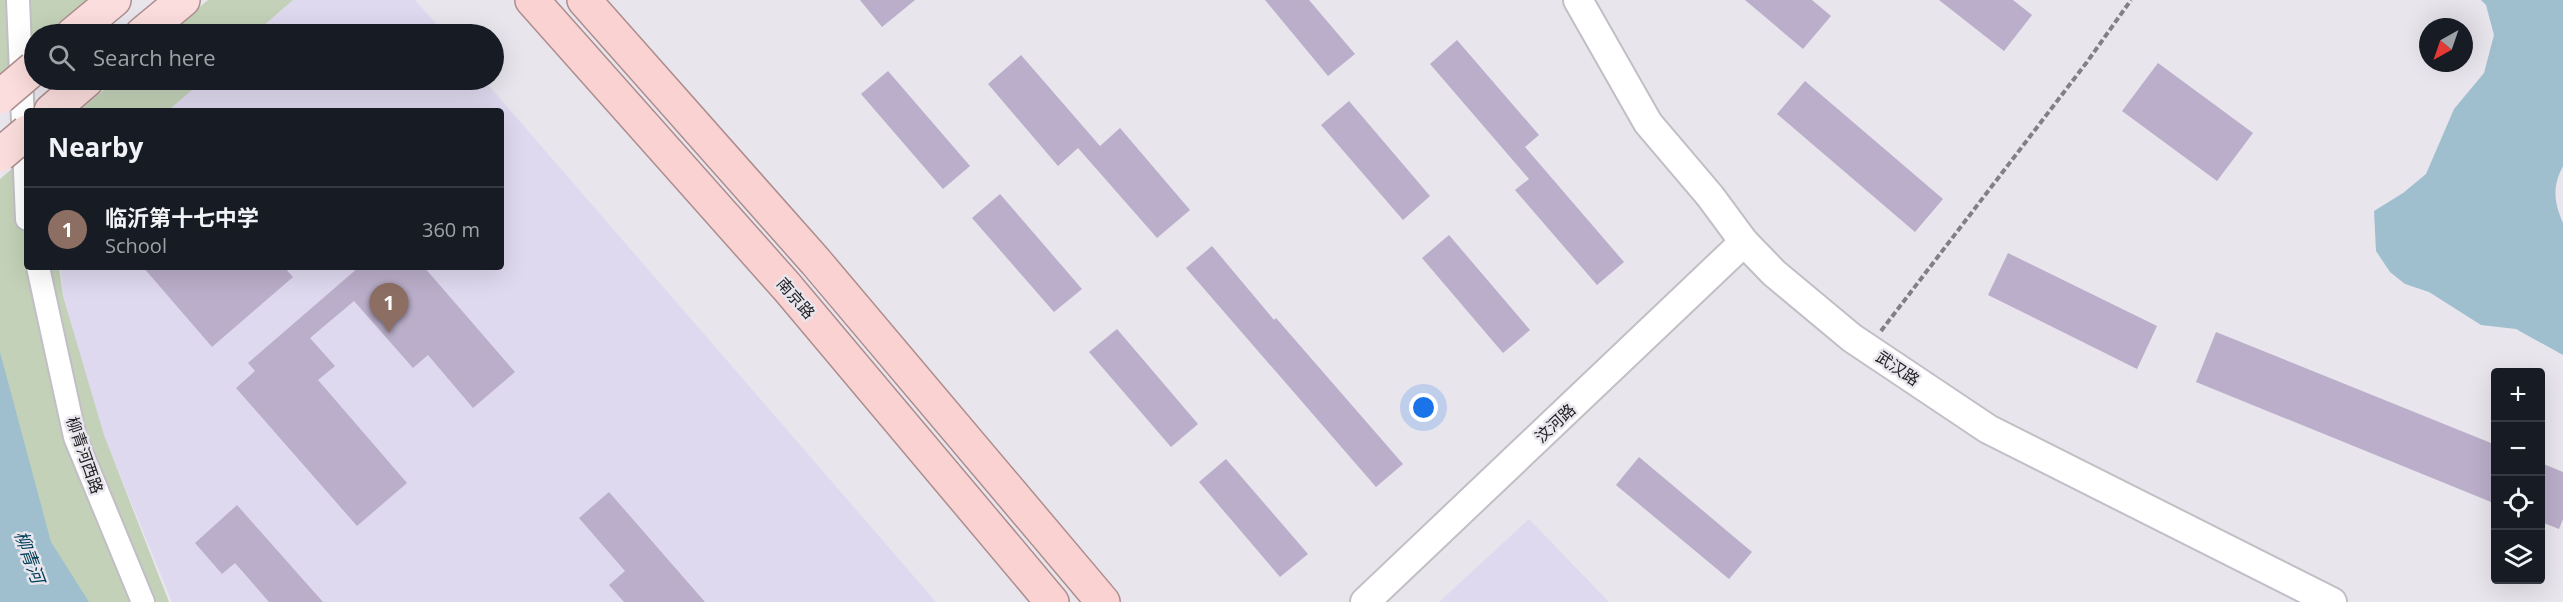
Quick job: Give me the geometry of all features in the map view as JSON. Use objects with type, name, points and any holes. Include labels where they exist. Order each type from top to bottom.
[{"type":"highway","name":"南京路","points":[[532,0],[787,287],[1052,602]]},
{"type":"highway","points":[[584,0],[816,262],[1103,602]]},
{"type":"main road","points":[[85,24],[114,0]]},
{"type":"main road","points":[[154,24],[183,0]]},
{"type":"main road","points":[[0,97],[24,77]]},
{"type":"main road","points":[[54,108],[75,90]]},
{"type":"main road","points":[[0,155],[24,135]]},
{"type":"street","points":[[18,0],[24,146]]},
{"type":"street","name":"武汉路","points":[[1578,0],[1648,123],[1710,196],[1744,242],[1774,273],[1852,338],[1988,429],[2332,602]]},
{"type":"street","name":"汶河路","points":[[1365,602],[1744,242]]},
{"type":"street","name":"柳青河西路","points":[[39,270],[75,437],[143,602]]},
{"type":"path","points":[[1881,331],[2087,62],[2131,0]]},
{"type":"shaded area","points":[[293,0],[415,0],[436,24],[265,24]]},
{"type":"shaded area","points":[[192,90],[493,90],[936,602],[172,602],[104,436],[63,296],[61,270],[504,270],[504,108],[171,108]]},
{"type":"shaded area","points":[[1529,519],[1609,602],[1439,602]]},
{"type":"green space","points":[[0,0],[92,0],[64,24],[24,24],[24,58],[0,79]]},
{"type":"green space","points":[[208,0],[293,0],[265,24],[180,24]]},
{"type":"green space","points":[[104,90],[192,90],[171,108],[83,108]]},
{"type":"green space","points":[[24,159],[24,270],[59,270],[63,296],[104,435],[169,602],[0,602],[0,179]]},
{"type":"water","points":[[2481,0],[2563,0],[2563,166],[2557,181],[2556,195],[2563,223],[2563,355],[2516,329],[2481,325],[2429,292],[2405,284],[2390,272],[2376,251],[2374,211],[2403,193],[2426,174],[2454,109],[2484,73],[2494,35],[2486,5]]},
{"type":"water","name":"柳青河","points":[[0,352],[51,542],[89,602],[0,602]]},
{"type":"building","points":[[860,0],[915,0],[882,27]]},
{"type":"building","points":[[1265,0],[1309,0],[1355,54],[1328,76]]},
{"type":"building","points":[[1745,0],[1812,0],[1831,16],[1803,49]]},
{"type":"building","points":[[1939,0],[2013,0],[2032,15],[2004,51]]},
{"type":"building","points":[[1457,40],[1539,135],[1525,147],[1624,262],[1597,285],[1515,190],[1529,179],[1430,64]]},
{"type":"building","points":[[1021,55],[1100,146],[1120,128],[1190,210],[1157,238],[1078,148],[1058,166],[988,84]]},
{"type":"building","points":[[2158,63],[2253,133],[2217,181],[2122,111]]},
{"type":"building","points":[[888,71],[970,166],[943,189],[861,94]]},
{"type":"building","points":[[1805,81],[1943,199],[1915,232],[1777,114]]},
{"type":"building","points":[[1349,101],[1430,196],[1403,220],[1321,125]]},
{"type":"building","points":[[1000,194],[1082,289],[1054,312],[972,218]]},
{"type":"building","points":[[1449,235],[1530,330],[1503,353],[1422,258]]},
{"type":"building","points":[[1212,246],[1274,320],[1276,318],[1403,464],[1376,487],[1186,268]]},
{"type":"building","points":[[2008,253],[2157,326],[2137,369],[1988,295]]},
{"type":"building","points":[[146,270],[287,270],[293,277],[212,347]]},
{"type":"building","points":[[356,270],[427,270],[515,372],[473,408],[428,355],[413,368],[354,301],[310,338],[335,366],[318,380],[407,483],[357,526],[236,388],[255,371],[248,363]]},
{"type":"building","points":[[1117,329],[1198,424],[1171,447],[1089,352]]},
{"type":"building","points":[[2216,332],[2491,443],[2491,502],[2196,382]]},
{"type":"building","points":[[1639,457],[1752,552],[1729,579],[1616,485]]},
{"type":"building","points":[[1226,459],[1308,554],[1280,577],[1199,482]]},
{"type":"building","points":[[2545,465],[2563,472],[2563,519],[2559,529],[2545,524]]},
{"type":"building","points":[[609,492],[705,602],[624,602],[609,585],[625,571],[579,518]]},
{"type":"building","points":[[237,505],[323,602],[269,602],[235,563],[222,574],[195,543]]},
{"type":"place","name":"临沂第十七中学","points":[[389,333]]}]
